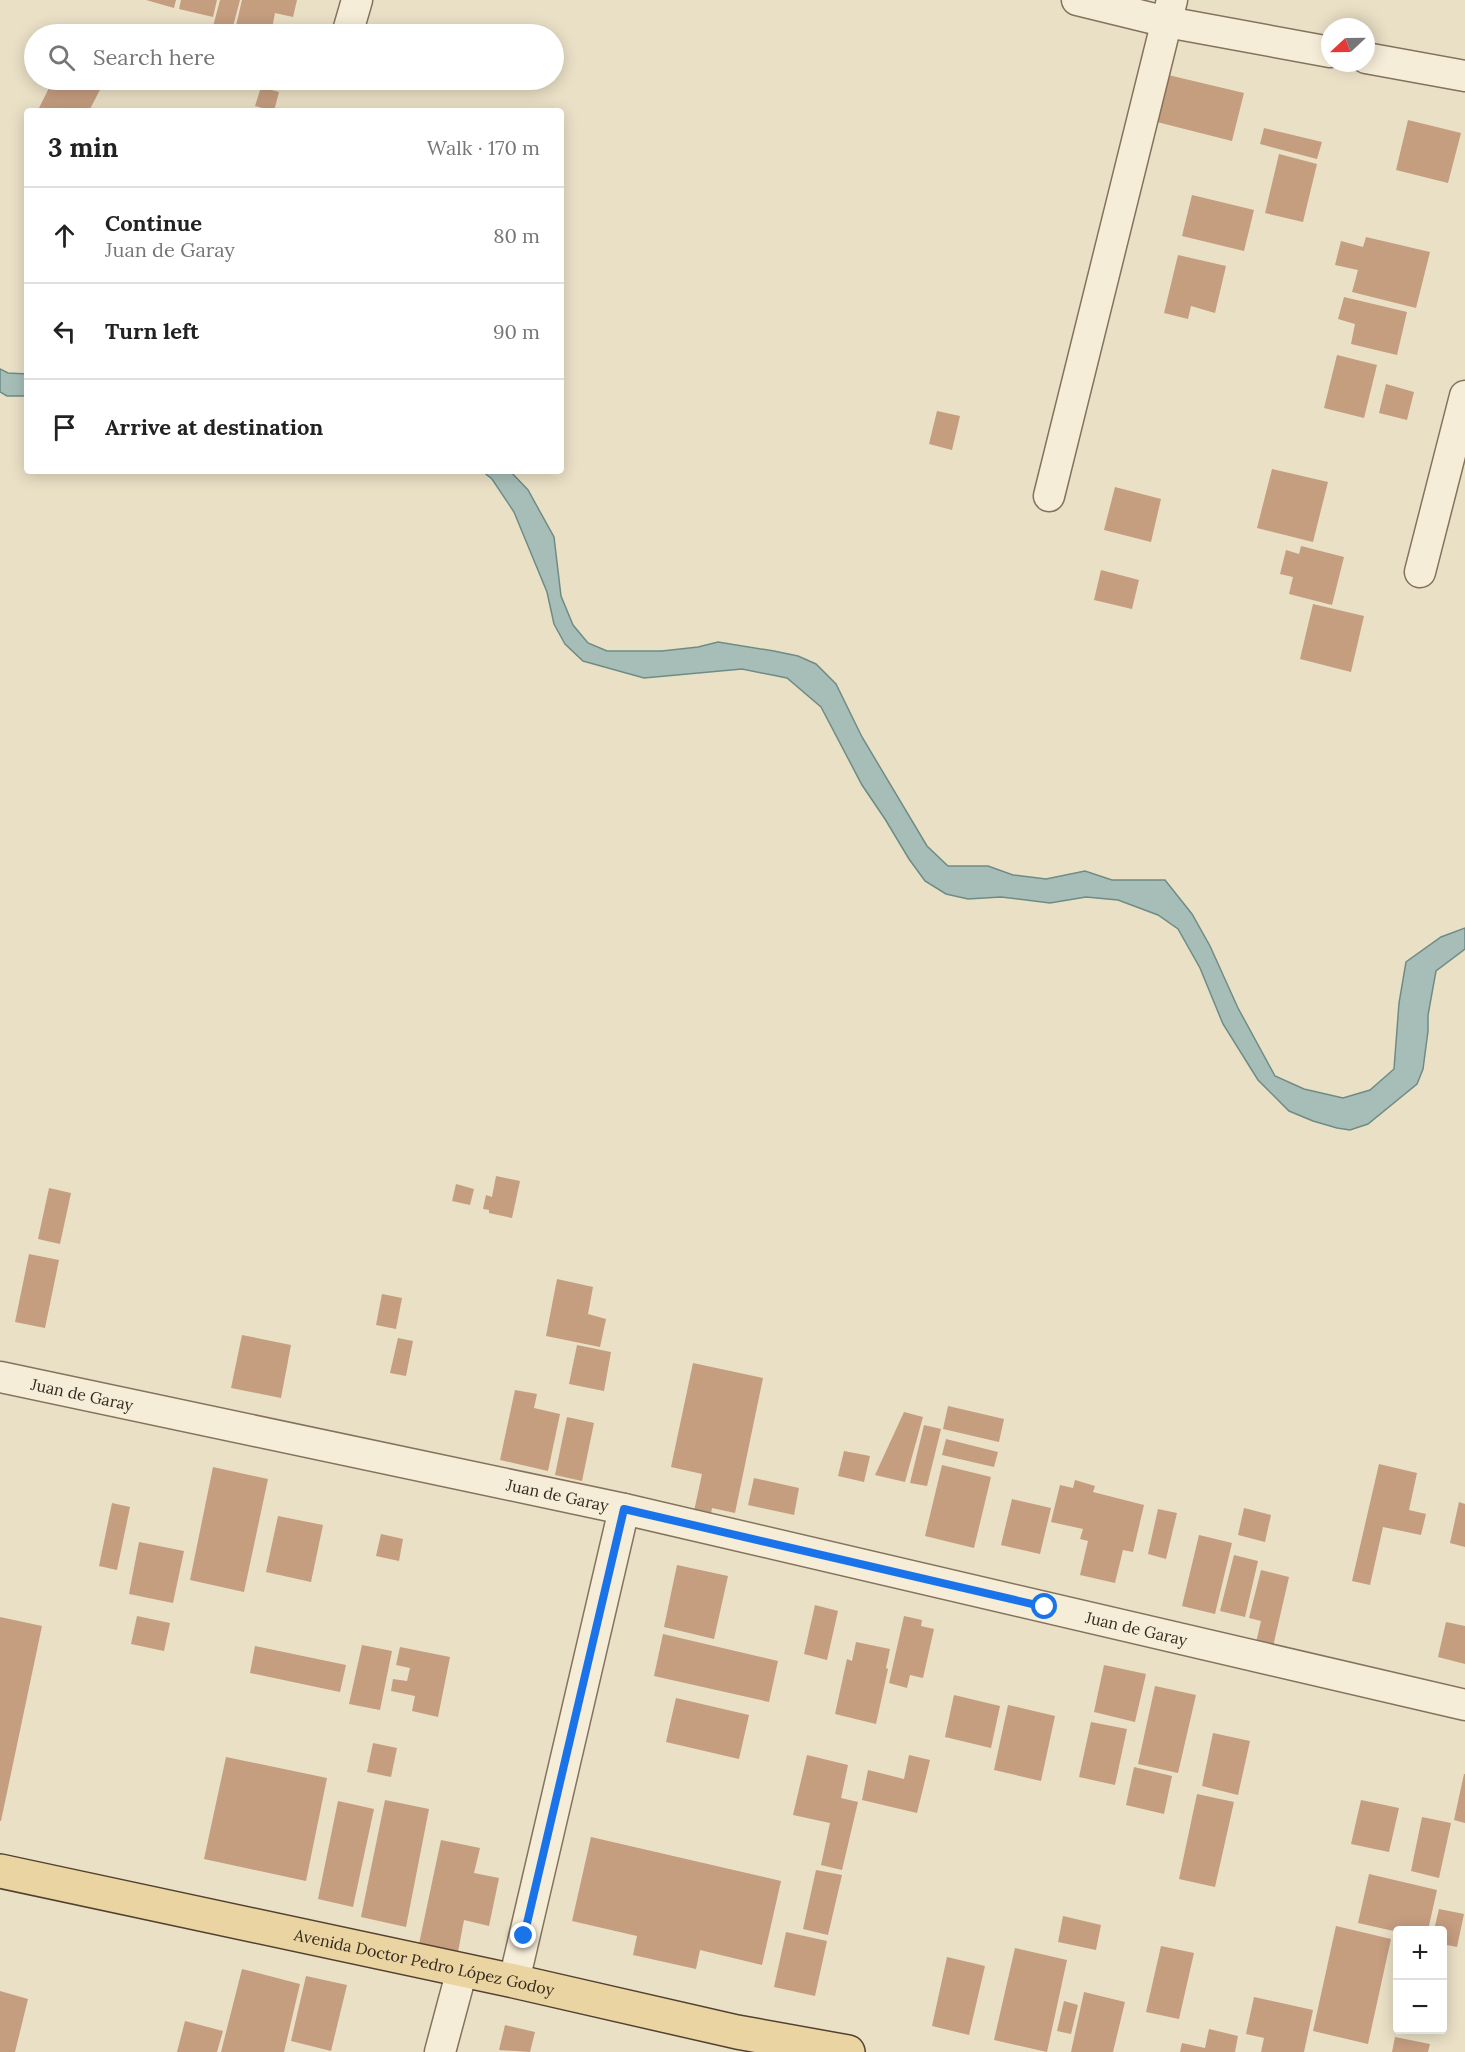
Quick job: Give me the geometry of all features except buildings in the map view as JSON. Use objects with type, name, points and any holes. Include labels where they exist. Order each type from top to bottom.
[{"type":"main road","name":"Avenida Doctor Pedro López Godoy","points":[[0,1871],[514,1981],[737,2032],[848,2052]]},
{"type":"street","points":[[350,24],[357,0]]},
{"type":"street","points":[[1077,0],[1169,11],[1321,50]]},
{"type":"street","points":[[1049,496],[1169,11]]},
{"type":"street","points":[[1375,60],[1465,76]]},
{"type":"street","points":[[1420,572],[1465,396]]},
{"type":"street","name":"Juan de Garay","points":[[0,1377],[624,1509],[1465,1705]]},
{"type":"street","points":[[514,1981],[624,1509]]},
{"type":"street","points":[[440,2052],[462,1970]]},
{"type":"water","points":[[0,369],[8,373],[24,374],[24,396],[7,396],[0,392]]},
{"type":"water","points":[[486,474],[513,474],[528,490],[554,537],[561,596],[573,625],[588,643],[607,651],[662,651],[718,642],[798,656],[816,664],[836,684],[862,737],[927,846],[948,866],[988,866],[1013,875],[1046,879],[1085,871],[1112,880],[1165,880],[1192,914],[1210,946],[1238,1008],[1275,1076],[1304,1089],[1343,1098],[1370,1090],[1394,1069],[1399,1003],[1406,962],[1441,937],[1465,928],[1465,949],[1436,971],[1428,1015],[1423,1069],[1417,1084],[1368,1124],[1350,1130],[1313,1121],[1289,1111],[1258,1080],[1223,1024],[1200,968],[1178,929],[1158,915],[1118,900],[1086,897],[1050,903],[1001,897],[968,899],[946,894],[925,881],[862,785],[821,707],[787,678],[742,669],[644,678],[583,661],[565,644],[554,624],[547,592],[514,512],[492,479]]},
{"type":"route","points":[[524,1936],[624,1509],[1045,1607]]}]
